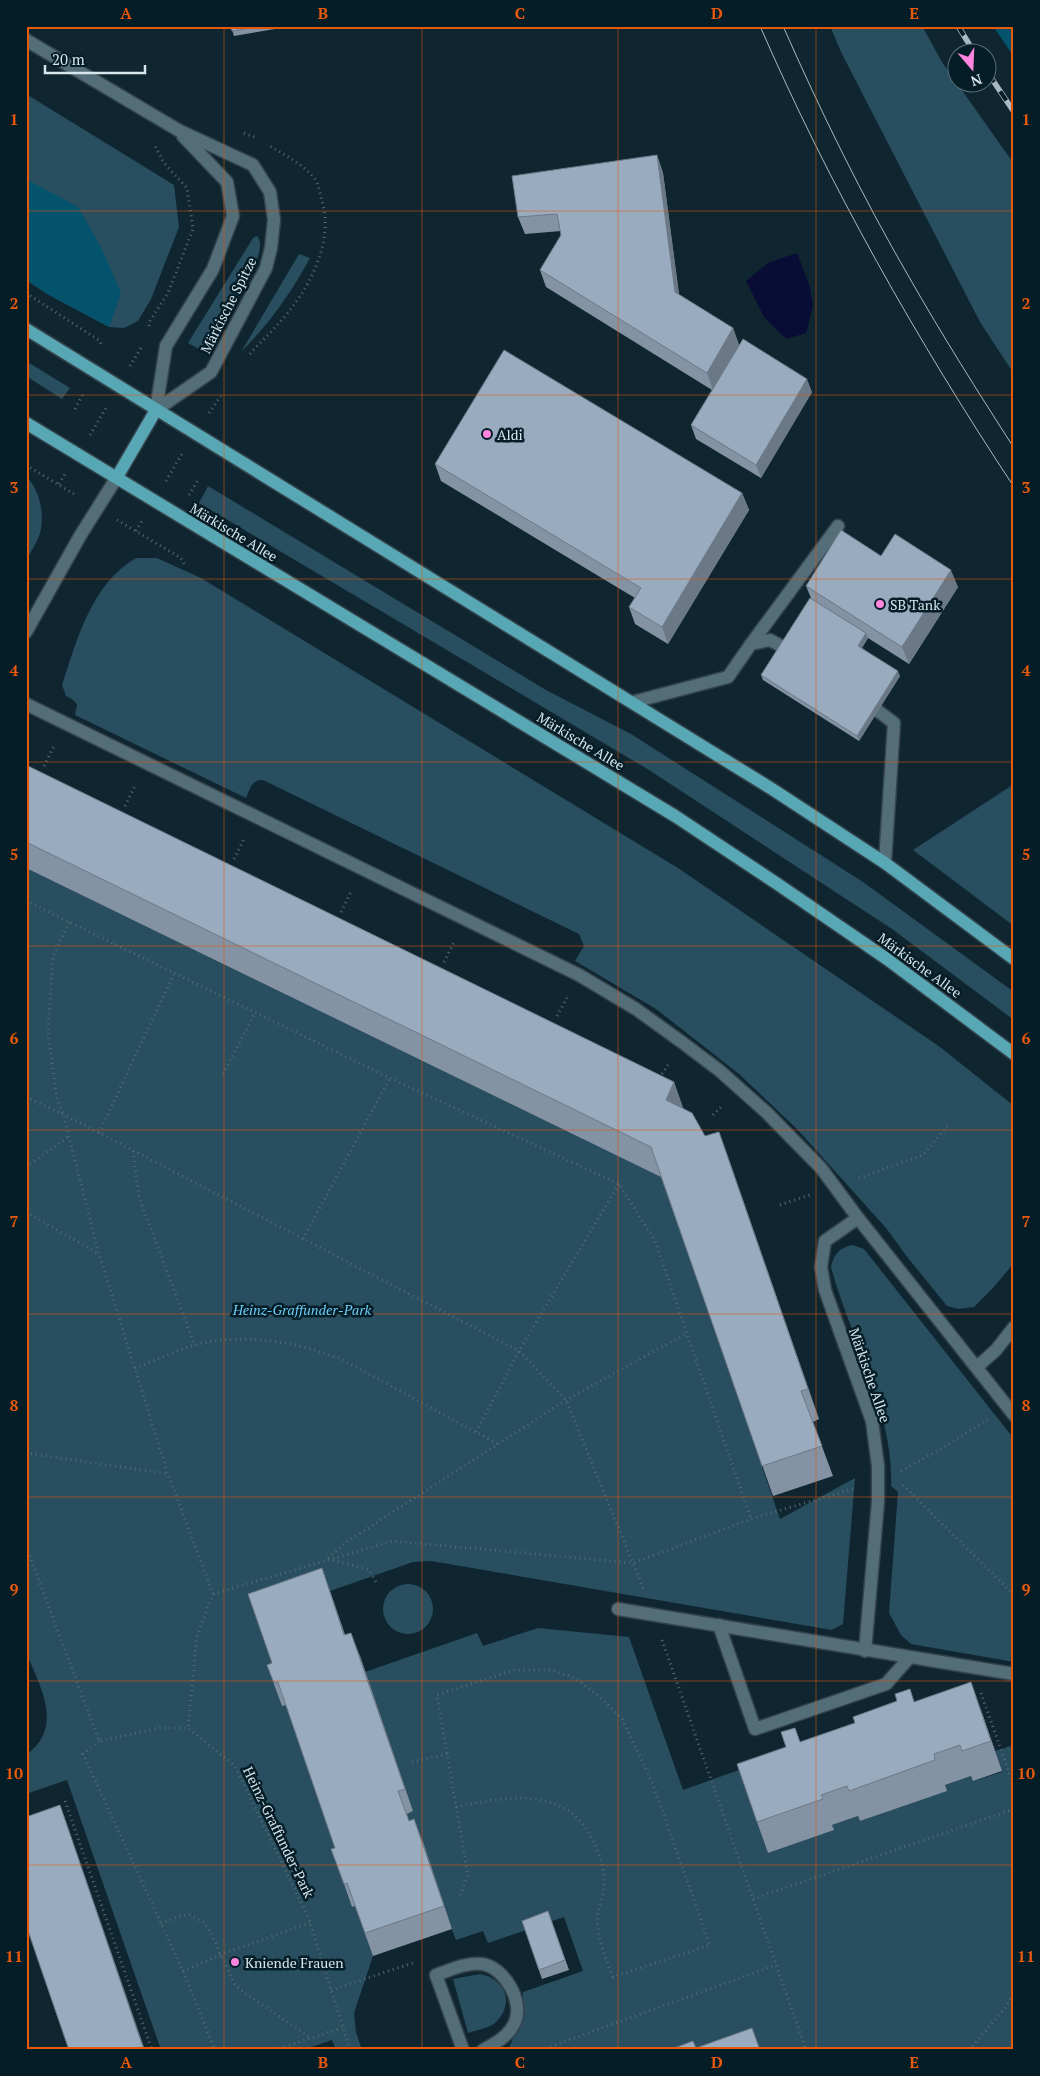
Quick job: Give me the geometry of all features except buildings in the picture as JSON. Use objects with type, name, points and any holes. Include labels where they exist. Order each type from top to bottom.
[{"type":"main road","points":[[26,329],[633,702],[885,863],[1014,959]]},
{"type":"main road","points":[[117,477],[156,410]]},
{"type":"main road","name":"Märkische Allee","points":[[26,423],[675,816],[887,959],[1014,1054]]},
{"type":"street","name":"Märkische Spitze","points":[[26,40],[178,130],[253,165],[270,192],[274,220],[272,248],[266,268],[211,372],[156,410]]},
{"type":"street","name":"Märkische Spitze","points":[[156,410],[166,346],[214,269],[233,216],[227,182],[178,130]]},
{"type":"street","points":[[26,632],[80,536],[117,477]]},
{"type":"street","points":[[633,702],[728,677],[838,526]]},
{"type":"street","points":[[751,644],[770,640],[783,648]]},
{"type":"street","points":[[26,704],[579,975],[636,1009],[720,1071],[773,1119],[821,1168],[858,1218],[1011,1411]]},
{"type":"street","points":[[878,711],[894,723],[885,863]]},
{"type":"street","name":"Märkische Allee","points":[[858,1218],[825,1241],[821,1267],[825,1290],[872,1421],[878,1466],[865,1651]]},
{"type":"street","points":[[977,1367],[996,1350],[1014,1326]]},
{"type":"street","points":[[618,1609],[1014,1674]]},
{"type":"street","points":[[719,1625],[755,1729],[886,1684],[909,1658]]},
{"type":"street","points":[[463,2050],[436,1975],[459,1967],[481,1964],[497,1970],[508,1982],[517,2009],[516,2022],[501,2039],[483,2050]]},
{"type":"path","points":[[150,321],[168,293],[193,229],[187,188],[164,163]]},
{"type":"path","points":[[26,293],[100,341]]},
{"type":"path","points":[[75,409],[84,394]]},
{"type":"path","points":[[189,495],[198,480]]},
{"type":"path","points":[[26,900],[390,1078],[618,1184],[656,1240],[752,1519]]},
{"type":"path","points":[[69,922],[53,957],[48,1033],[57,1099],[69,1136],[99,1254],[168,1474],[213,1594],[198,1636],[188,1728],[160,1728],[99,1741],[83,1754],[183,1971],[215,2050]]},
{"type":"path","points":[[99,1133],[174,974]]},
{"type":"path","points":[[223,1074],[256,1013]]},
{"type":"path","points":[[303,1239],[390,1078]]},
{"type":"path","points":[[26,1097],[63,1114],[519,1351],[566,1400],[654,1615],[806,2050]]},
{"type":"path","points":[[780,1205],[923,1155],[950,1123]]},
{"type":"path","points":[[26,1167],[69,1136]]},
{"type":"path","points":[[133,1151],[139,1196],[195,1346]]},
{"type":"path","points":[[476,1432],[519,1351],[618,1184]]},
{"type":"path","points":[[26,1212],[99,1254]]},
{"type":"path","points":[[328,1559],[345,1543],[566,1400],[687,1333]]},
{"type":"path","points":[[135,1368],[213,1341],[243,1339],[283,1342],[316,1350],[341,1359],[498,1444]]},
{"type":"path","points":[[213,1594],[393,1540],[633,1563],[752,1519],[896,1474],[1011,1411]]},
{"type":"path","points":[[26,1452],[168,1474]]},
{"type":"path","points":[[896,1474],[901,1483],[1014,1595]]},
{"type":"path","points":[[26,1546],[99,1741]]},
{"type":"path","points":[[328,1559],[369,1570],[378,1585]]},
{"type":"path","points":[[456,1807],[506,1799],[554,1802],[572,1812],[585,1825],[596,1845],[602,1862],[605,1883],[598,1912],[598,1935],[613,1978],[710,1945],[652,1782],[622,1719],[577,1678],[551,1670],[514,1670],[437,1695],[456,1807],[468,1876],[459,1899]]},
{"type":"path","points":[[981,1692],[1014,1787]]},
{"type":"path","name":"Heinz-Graffunder-Park","points":[[188,1728],[235,1766],[310,1923],[350,2050]]},
{"type":"path","points":[[412,1762],[447,1754]]},
{"type":"path","points":[[65,1801],[152,2050]]},
{"type":"path","points":[[752,1899],[1014,1809]]},
{"type":"path","points":[[161,1924],[179,1916],[190,1915],[203,1922],[222,1954],[235,1985],[311,2038]]},
{"type":"path","points":[[183,1971],[222,1954],[310,1923]]},
{"type":"path","points":[[331,1990],[425,1959]]},
{"type":"path","points":[[541,2050],[776,1965]]},
{"type":"path","points":[[969,2050],[1005,2008],[1014,1993]]},
{"type":"path","points":[[275,2050],[342,2028]]},
{"type":"green space","points":[[830,26],[922,26],[948,70],[948,92],[963,92],[1014,164],[1014,374],[980,322],[841,52]]},
{"type":"green space","points":[[26,94],[174,185],[179,227],[151,299],[138,321],[124,328],[109,327],[49,295],[26,280]]},
{"type":"green space","points":[[257,236],[260,245],[251,275],[205,352],[188,343],[253,238]]},
{"type":"green space","points":[[299,254],[310,258],[303,271],[270,319],[241,352]]},
{"type":"green space","points":[[26,361],[70,388],[62,399],[26,376]]},
{"type":"green space","points":[[26,476],[38,496],[42,521],[39,536],[26,561]]},
{"type":"green space","points":[[208,486],[546,690],[631,734],[863,882],[1014,992],[1014,1020],[892,929],[649,770],[199,503]]},
{"type":"green space","points":[[136,558],[157,558],[201,578],[678,868],[940,1047],[1014,1106],[1014,1263],[974,1307],[959,1309],[947,1306],[886,1228],[797,1129],[739,1074],[656,1009],[575,961],[584,946],[579,934],[263,780],[254,783],[246,798],[75,715],[77,704],[66,696],[62,685],[80,632],[88,614],[108,582]]},
{"type":"green space","points":[[1014,784],[1014,926],[913,850]]},
{"type":"green space","name":"Heinz-Graffunder-Park","points":[[26,868],[662,1177],[780,1519],[855,1478],[843,1624],[832,1630],[431,1561],[413,1562],[330,1591],[287,1705],[344,1871],[352,1907],[356,1906],[373,1956],[354,2013],[356,2032],[362,2050],[336,2050],[332,2040],[303,2050],[161,2050],[67,1780],[26,1794],[26,1755],[38,1744],[44,1732],[47,1719],[42,1693],[26,1652]]},
{"type":"green space","points":[[852,1245],[864,1249],[1014,1439],[1014,1662],[911,1644],[901,1635],[889,1613],[898,1492],[891,1486],[886,1430],[878,1402],[831,1267],[838,1252]]},
{"type":"green space","points":[[403,1584],[413,1584],[426,1591],[433,1604],[433,1614],[426,1627],[413,1634],[403,1634],[394,1630],[387,1623],[383,1614],[383,1604],[387,1595],[394,1588]]},
{"type":"green space","points":[[538,1628],[629,1637],[683,1790],[739,1770],[768,1853],[833,1830],[832,1825],[858,1816],[860,1821],[946,1790],[945,1785],[971,1776],[974,1781],[1002,1772],[995,1751],[1014,1745],[1014,2050],[508,2050],[521,2015],[523,1992],[583,1971],[564,1917],[488,1943],[483,1931],[456,1940],[407,1814],[413,1811],[365,1672],[477,1633],[483,1646]]},
{"type":"green space","points":[[480,1974],[495,1980],[501,1986],[506,1999],[505,2006],[497,2021],[488,2027],[468,2033],[453,1979]]},
{"type":"shaded area","points":[[993,26],[1014,26],[1014,57]]},
{"type":"shaded area","points":[[26,179],[78,207],[101,247],[121,293],[109,327],[49,295],[26,280]]},
{"type":"shaded area","points":[[797,253],[810,287],[813,306],[806,333],[786,339],[764,317],[746,281],[768,263]]},
{"type":"tram line","points":[[760,26],[816,145],[877,262],[943,376],[1014,487]]},
{"type":"tram line","points":[[783,26],[812,90],[875,216],[947,342],[1014,448]]},
{"type":"railway","points":[[958,26],[968,42]]},
{"type":"railway","points":[[998,88],[1014,112]]},
{"type":"place","name":"Aldi","points":[[487,434]]},
{"type":"place","name":"SB Tank","points":[[880,604]]},
{"type":"place","name":"Kniende Frauen","points":[[235,1962]]}]
